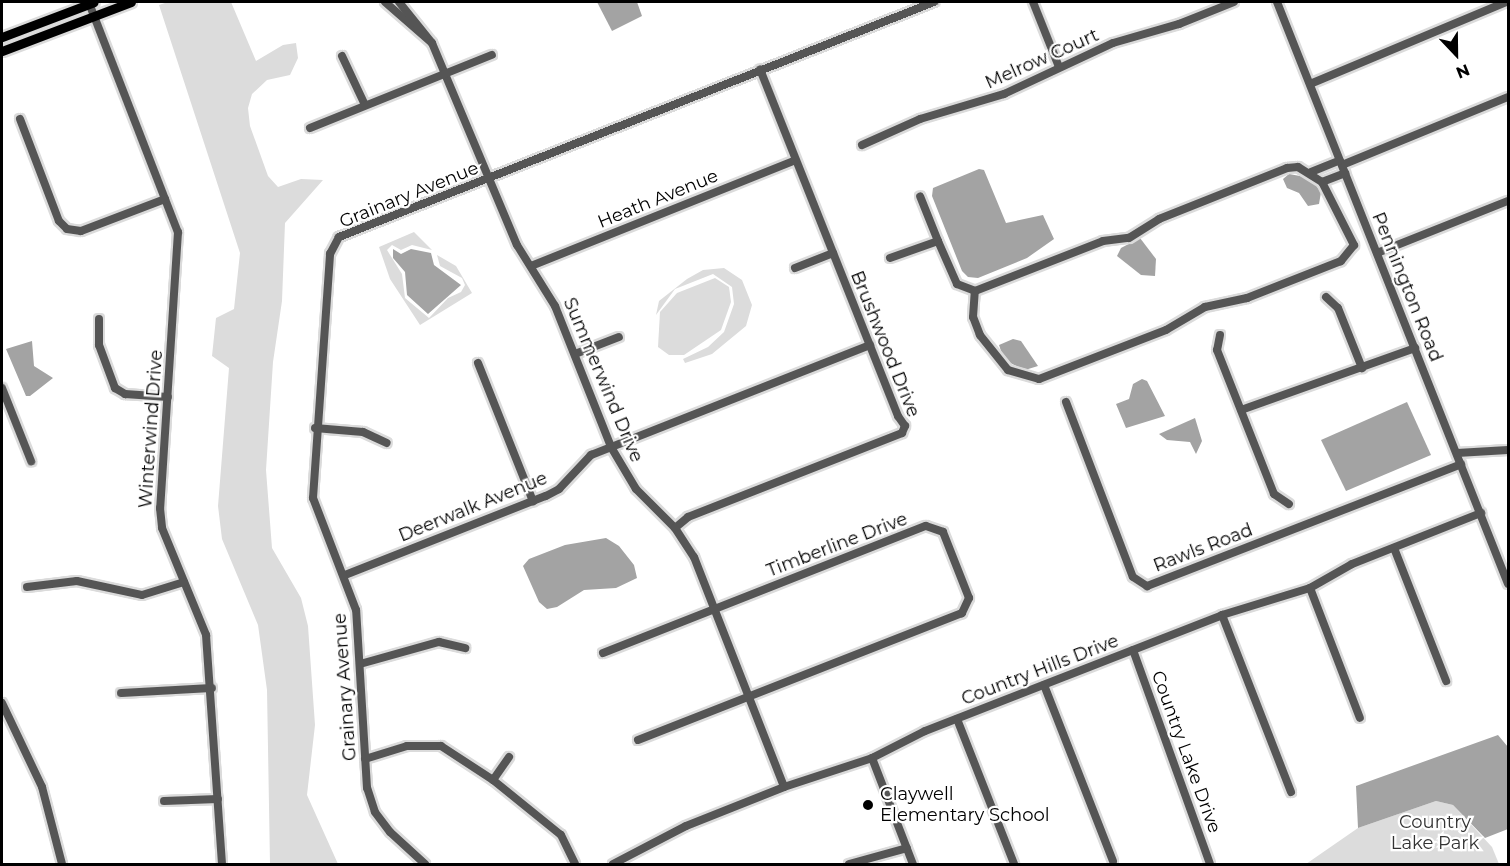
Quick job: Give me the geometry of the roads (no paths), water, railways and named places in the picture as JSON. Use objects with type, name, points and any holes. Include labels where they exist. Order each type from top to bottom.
[{"type":"main road","points":[[2,37],[92,2]]},
{"type":"main road","points":[[2,51],[131,2]]},
{"type":"street","name":"Winterwind Drive","points":[[92,2],[165,199],[178,244],[160,508],[162,528],[206,635],[212,688],[222,864]]},
{"type":"street","name":"Summerwind Drive","points":[[385,2],[432,43]]},
{"type":"street","name":"Summerwind Drive","points":[[399,2],[432,43],[448,73],[517,245],[555,306],[611,447],[636,489],[675,528],[694,557],[784,787]]},
{"type":"street","name":"Grainary Avenue","points":[[425,864],[390,832],[375,812],[367,788],[356,610],[345,575],[313,498],[315,428],[330,254],[339,237],[934,2]]},
{"type":"street","points":[[1033,2],[1059,67]]},
{"type":"street","name":"Melrow Court","points":[[862,145],[920,119],[1004,94],[1113,44],[1179,24],[1234,2]]},
{"type":"street","name":"Pennington Road","points":[[1277,2],[1509,584]]},
{"type":"street","points":[[1310,84],[1506,2]]},
{"type":"street","points":[[310,128],[492,55]]},
{"type":"street","points":[[342,56],[365,105]]},
{"type":"street","name":"Brushwood Drive","points":[[675,528],[688,517],[902,433],[905,426],[870,345],[760,70]]},
{"type":"street","points":[[920,196],[957,284],[975,291],[1103,241],[1129,238],[1159,219],[1287,168],[1311,172],[1342,166],[1509,97]]},
{"type":"street","points":[[20,119],[59,220],[67,230],[81,231],[165,199]]},
{"type":"street","name":"Heath Avenue","points":[[531,266],[796,160]]},
{"type":"street","points":[[1322,182],[1342,166]]},
{"type":"street","points":[[975,291],[975,327],[1001,364],[1028,378],[1050,377],[1166,330],[1205,306],[1247,298],[1347,258],[1353,251],[1353,237],[1322,182],[1311,172]]},
{"type":"street","points":[[1377,253],[1509,201]]},
{"type":"street","points":[[890,258],[938,241]]},
{"type":"street","points":[[795,268],[833,253]]},
{"type":"street","points":[[1326,297],[1338,308],[1362,368]]},
{"type":"street","points":[[99,319],[99,345],[115,388],[125,394],[168,397]]},
{"type":"street","points":[[1220,335],[1217,350],[1275,494],[1289,504]]},
{"type":"street","points":[[575,354],[619,337]]},
{"type":"street","name":"Deerwalk Avenue","points":[[345,575],[559,489],[582,461],[611,447],[870,345]]},
{"type":"street","points":[[1241,410],[1415,348]]},
{"type":"street","points":[[478,363],[533,501]]},
{"type":"street","points":[[2,388],[32,461]]},
{"type":"street","name":"Rawls Road","points":[[1066,402],[1133,577],[1147,586],[1461,464]]},
{"type":"street","points":[[315,428],[363,432],[387,443]]},
{"type":"street","points":[[1457,453],[1509,450]]},
{"type":"street","name":"Country Hills Drive","points":[[613,864],[686,826],[784,787],[872,758],[957,719],[1222,615],[1310,588],[1352,564],[1480,513]]},
{"type":"street","name":"Timberline Drive","points":[[603,653],[926,526],[943,532],[969,598],[962,613],[638,740]]},
{"type":"street","points":[[1394,548],[1446,681]]},
{"type":"street","points":[[27,587],[77,581],[142,595],[184,582]]},
{"type":"street","points":[[1310,588],[1360,718]]},
{"type":"street","points":[[1222,615],[1291,792]]},
{"type":"street","points":[[360,664],[439,642],[465,648]]},
{"type":"street","name":"Country Lake Drive","points":[[1133,650],[1210,864]]},
{"type":"street","points":[[1044,685],[1113,861]]},
{"type":"street","points":[[121,693],[212,688]]},
{"type":"street","points":[[2,703],[42,787],[62,864]]},
{"type":"street","points":[[957,719],[1014,864]]},
{"type":"street","points":[[365,759],[407,746],[441,746],[493,780],[561,836],[575,864]]},
{"type":"street","points":[[493,780],[509,757]]},
{"type":"street","points":[[872,758],[913,864]]},
{"type":"street","points":[[164,801],[218,799]]},
{"type":"street","points":[[849,864],[906,848]]},
{"type":"place","name":"Claywell Elementary School","points":[[868,805]]},
{"type":"park label","name":"Country Lake Park","points":[[1435,833]]}]
